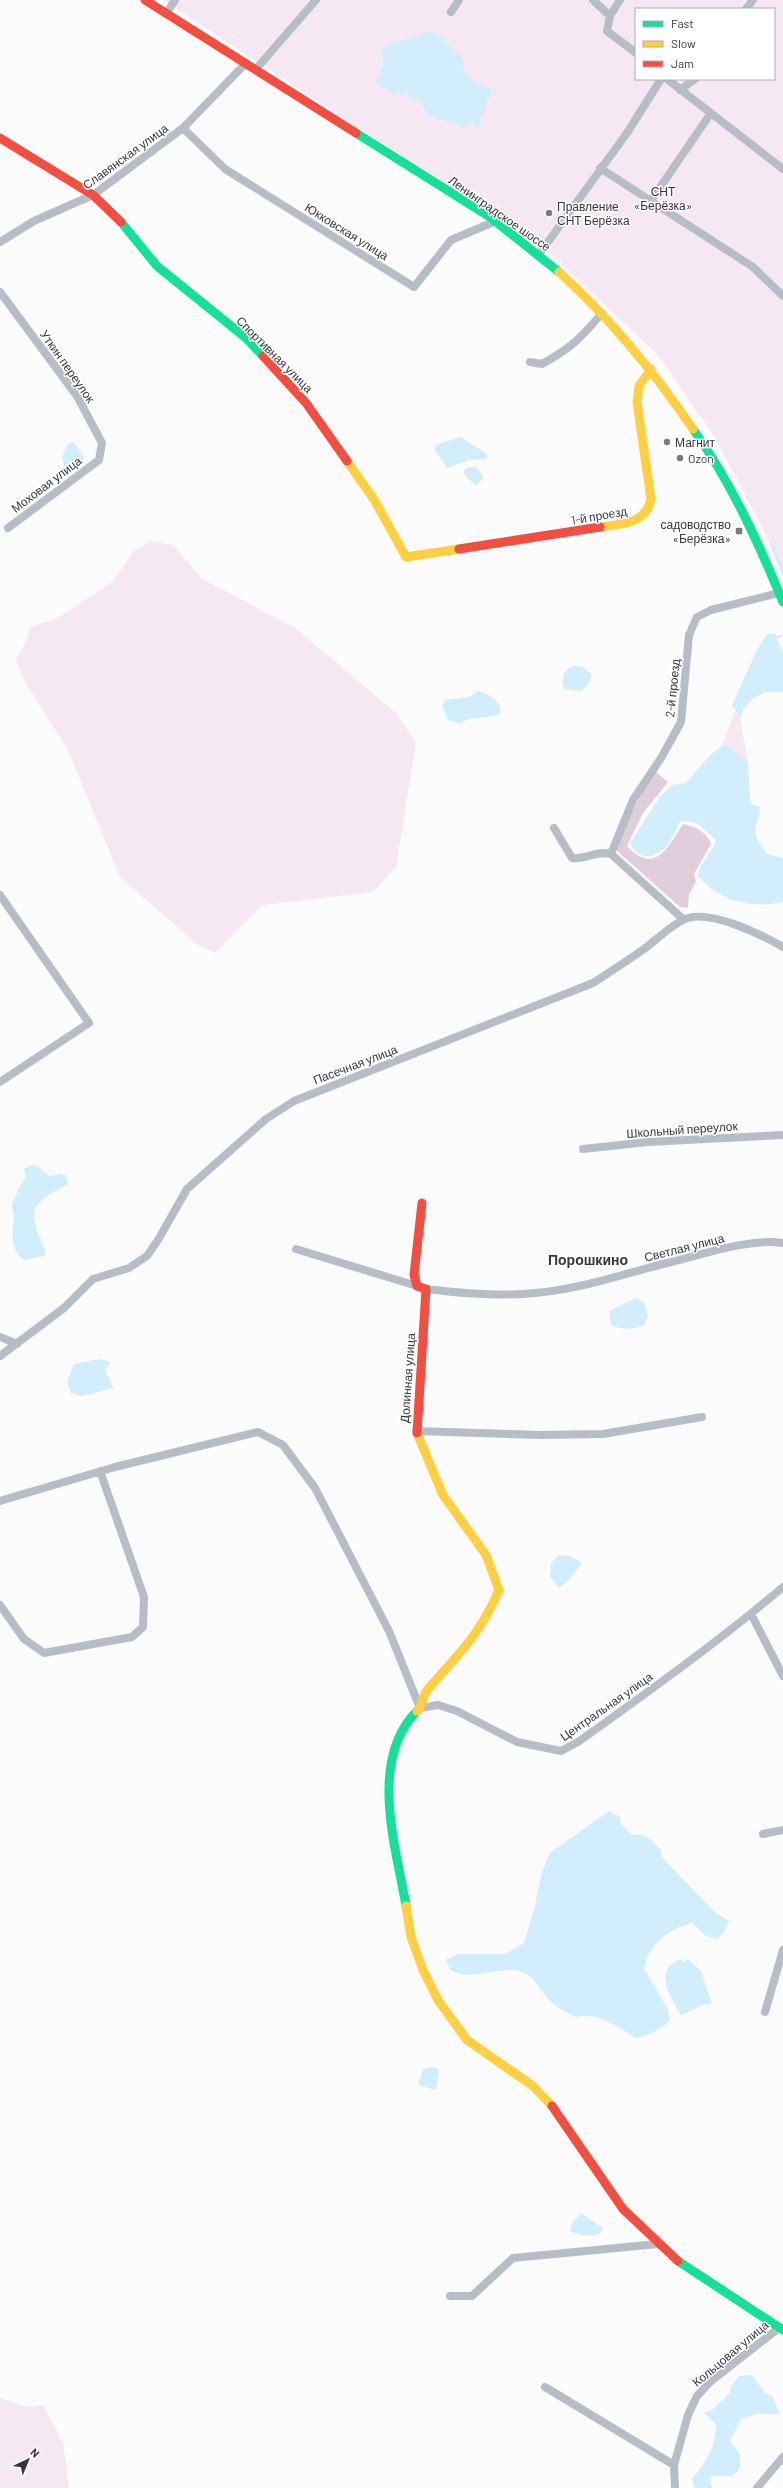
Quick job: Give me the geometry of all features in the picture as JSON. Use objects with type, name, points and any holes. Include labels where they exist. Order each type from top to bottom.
[{"type":"street","name":"Ленинградское шоссе","points":[[145,0],[496,221],[540,253],[572,282],[602,313],[651,369],[705,444],[749,525],[783,602]]},
{"type":"street","points":[[166,14],[175,0]]},
{"type":"street","points":[[256,69],[316,0]]},
{"type":"street","points":[[450,12],[459,0]]},
{"type":"street","points":[[593,0],[610,16]]},
{"type":"street","points":[[620,0],[610,16],[607,32],[635,53]]},
{"type":"street","points":[[747,8],[753,0]]},
{"type":"street","name":"Славянская улица","points":[[0,242],[34,221],[93,195],[183,128],[246,63]]},
{"type":"street","points":[[540,253],[600,168],[627,133],[660,80]]},
{"type":"street","points":[[668,80],[782,166]]},
{"type":"street","points":[[680,90],[694,80]]},
{"type":"street","points":[[650,202],[710,113]]},
{"type":"street","name":"Юкковская улица","points":[[183,128],[225,169],[414,286],[451,240],[496,221]]},
{"type":"street","name":"Спортивная улица","points":[[0,138],[93,195],[116,217],[157,266],[246,338],[306,403],[375,501],[406,557]]},
{"type":"street","points":[[600,168],[650,202],[753,267],[783,296]]},
{"type":"street","name":"Уткин переулок","points":[[0,292],[77,396],[102,443],[99,460]]},
{"type":"street","points":[[530,362],[542,364],[559,355],[580,339],[602,313]]},
{"type":"street","name":"1-й проезд","points":[[406,557],[632,522],[642,518],[650,509],[651,499],[637,402],[639,386],[651,369]]},
{"type":"street","name":"Моховая улица","points":[[8,528],[99,460]]},
{"type":"street","name":"2-й проезд","points":[[611,854],[633,800],[661,758],[681,722],[689,635],[697,617],[711,610],[779,593]]},
{"type":"street","points":[[554,828],[572,858],[580,859],[601,853],[611,854],[683,919],[698,917],[730,923],[751,930],[783,947]]},
{"type":"street","points":[[0,895],[89,1023],[0,1082]]},
{"type":"street","name":"Пасечная улица","points":[[0,1356],[64,1308],[93,1279],[129,1268],[147,1256],[158,1240],[187,1189],[266,1119],[279,1110],[294,1101],[593,982],[617,968],[683,919]]},
{"type":"street","name":"Школьный переулок","points":[[583,1149],[648,1142],[783,1135]]},
{"type":"street","name":"Долинная улица","points":[[420,1708],[426,1690],[454,1662],[476,1635],[489,1614],[499,1590],[486,1555],[443,1495],[416,1431],[422,1288],[414,1275],[422,1203]]},
{"type":"street","name":"Светлая улица","points":[[296,1249],[422,1288],[470,1295],[524,1294],[574,1287],[732,1247],[768,1242],[783,1243]]},
{"type":"street","points":[[0,1337],[17,1344]]},
{"type":"street","points":[[416,1431],[542,1435],[603,1434],[702,1417]]},
{"type":"street","points":[[0,1501],[100,1471],[258,1432],[283,1445],[315,1488],[322,1501],[389,1631],[420,1708],[410,1718],[397,1738],[392,1761],[388,1793],[411,1937],[422,1970],[438,2000],[467,2040],[533,2086],[559,2113],[599,2176],[623,2209],[658,2244],[687,2268],[781,2329]]},
{"type":"street","points":[[0,1605],[24,1639],[44,1654],[132,1637],[143,1627],[144,1597],[100,1471]]},
{"type":"street","name":"Центральная улица","points":[[420,1708],[438,1705],[457,1711],[517,1742],[561,1751],[622,1710],[751,1614],[783,1587]]},
{"type":"street","points":[[751,1614],[783,1676]]},
{"type":"street","points":[[763,1834],[783,1830]]},
{"type":"street","points":[[765,2012],[783,1950]]},
{"type":"street","points":[[450,2296],[472,2296],[513,2258],[658,2244]]},
{"type":"street","name":"Кольцовая улица","points":[[675,2488],[674,2465],[688,2415],[697,2396],[711,2381],[781,2329]]},
{"type":"street","points":[[545,2387],[674,2465]]},
{"type":"street","points":[[758,2488],[783,2457]]},
{"type":"green space","name":"СНТ «Берёзка»","points":[[163,0],[783,0],[783,577],[765,533],[715,438],[658,355],[552,255]]},
{"type":"green space","points":[[150,541],[173,545],[202,579],[294,627],[396,713],[416,742],[396,867],[373,892],[263,905],[215,953],[197,944],[120,877],[68,750],[25,682],[16,659],[26,642],[30,627],[57,619],[112,582],[134,551]]},
{"type":"green space","points":[[735,711],[740,718],[748,762],[729,747],[722,746]]},
{"type":"green space","points":[[0,2398],[26,2407],[43,2405],[63,2443],[69,2488],[0,2488]]},
{"type":"shaded area","points":[[656,772],[668,782],[643,813],[627,846],[637,855],[645,858],[653,858],[660,855],[666,849],[683,824],[696,828],[707,836],[711,844],[694,874],[696,882],[689,894],[688,908],[680,907],[616,850],[633,810]]},
{"type":"water","points":[[433,31],[445,37],[445,43],[454,49],[456,55],[459,53],[464,59],[463,72],[473,81],[493,89],[479,120],[481,124],[477,128],[470,122],[464,127],[428,115],[421,102],[408,98],[408,92],[392,95],[389,89],[381,88],[376,80],[381,73],[383,66],[382,50],[387,45]]},
{"type":"water","points":[[460,437],[487,454],[486,459],[469,460],[447,468],[435,451],[435,445]]},
{"type":"water","points":[[74,442],[84,458],[66,471],[62,457],[68,444]]},
{"type":"water","points":[[470,467],[475,467],[483,475],[483,479],[476,485],[465,476],[464,470]]},
{"type":"water","points":[[767,634],[775,634],[783,653],[783,692],[769,692],[756,697],[746,706],[740,718],[732,705],[757,650]]},
{"type":"water","points":[[573,666],[583,667],[592,675],[587,686],[581,691],[564,689],[563,678],[565,672]]},
{"type":"water","points":[[478,691],[491,696],[497,702],[500,715],[469,719],[459,724],[448,720],[442,706],[445,700],[469,697]]},
{"type":"water","points":[[722,746],[729,747],[748,762],[750,800],[753,805],[760,807],[755,830],[756,836],[767,854],[783,858],[783,901],[780,903],[746,903],[725,896],[706,884],[698,876],[699,871],[716,840],[697,823],[681,821],[666,846],[661,851],[650,856],[639,854],[634,850],[630,843],[660,797],[672,785],[686,783],[711,754]]},
{"type":"water","points":[[31,1165],[37,1166],[49,1176],[60,1174],[66,1175],[68,1184],[43,1199],[35,1210],[34,1217],[44,1247],[45,1256],[24,1260],[19,1256],[14,1246],[12,1235],[14,1217],[12,1207],[18,1191],[26,1178],[24,1169]]},
{"type":"water","points":[[636,1298],[644,1302],[648,1316],[644,1325],[627,1329],[611,1325],[609,1311]]},
{"type":"water","points":[[101,1359],[110,1362],[105,1371],[114,1388],[82,1396],[71,1393],[67,1382],[74,1364]]},
{"type":"water","points":[[559,1555],[570,1556],[582,1563],[571,1578],[559,1588],[550,1577],[551,1563]]},
{"type":"water","points":[[609,1811],[620,1817],[621,1824],[632,1835],[642,1835],[651,1840],[661,1850],[662,1857],[672,1868],[716,1913],[729,1921],[724,1932],[717,1939],[706,1936],[692,1923],[675,1929],[655,1945],[644,1968],[668,2010],[670,2021],[651,2034],[636,2038],[601,2018],[585,2016],[575,2017],[566,2012],[551,2002],[535,1981],[527,1974],[513,1970],[505,1970],[469,1975],[450,1970],[446,1960],[457,1954],[505,1954],[524,1943],[534,1910],[542,1871],[550,1853]]},
{"type":"water","points":[[682,1959],[684,1963],[687,1959],[701,1971],[712,2004],[703,2005],[681,2015],[669,1992],[665,1976],[667,1969]]},
{"type":"water","points":[[432,2067],[439,2069],[436,2090],[418,2085],[423,2069]]},
{"type":"water","points":[[581,2213],[603,2228],[601,2233],[585,2236],[570,2230],[572,2223]]},
{"type":"water","points":[[752,2375],[765,2393],[773,2397],[780,2414],[757,2414],[741,2419],[730,2441],[740,2454],[740,2469],[732,2476],[711,2476],[710,2484],[713,2488],[694,2488],[692,2479],[709,2454],[716,2433],[716,2424],[704,2413],[712,2410],[731,2392],[730,2388],[739,2376]]},
{"type":"waterway","points":[[772,544],[783,573]]},
{"type":"waterway","points":[[776,638],[780,636]]},
{"type":"traffic: fast","points":[[356,133],[490,217],[559,272]]},
{"type":"traffic: fast","points":[[121,222],[157,266],[246,338],[263,356]]},
{"type":"traffic: fast","points":[[693,429],[707,449],[732,491],[764,557],[783,602]]},
{"type":"traffic: fast","points":[[406,1906],[392,1831],[389,1805],[389,1779],[393,1754],[402,1731],[417,1711]]},
{"type":"traffic: fast","points":[[678,2261],[783,2330]]},
{"type":"traffic: slow","points":[[559,272],[614,327],[663,387],[693,429]]},
{"type":"traffic: slow","points":[[600,527],[624,523],[638,518],[644,514],[651,499],[637,402],[639,386],[651,369]]},
{"type":"traffic: slow","points":[[347,461],[375,501],[406,557],[459,549]]},
{"type":"traffic: slow","points":[[417,1433],[443,1495],[486,1555],[499,1590],[492,1606],[476,1632],[428,1689],[417,1711]]},
{"type":"traffic: slow","points":[[406,1906],[411,1937],[423,1970],[438,2000],[467,2040],[533,2086],[552,2106]]},
{"type":"traffic: jam","points":[[145,0],[356,133]]},
{"type":"traffic: jam","points":[[0,138],[93,195],[121,222]]},
{"type":"traffic: jam","points":[[263,356],[306,403],[347,461]]},
{"type":"traffic: jam","points":[[459,549],[600,527]]},
{"type":"traffic: jam","points":[[417,1433],[426,1289],[417,1286],[414,1275],[422,1203]]},
{"type":"traffic: jam","points":[[552,2106],[623,2209],[678,2261]]},
{"type":"place","name":"Правление СНТ Берёзка","points":[[549,213]]},
{"type":"place","name":"Магнит","points":[[667,442]]},
{"type":"place","name":"Ozon","points":[[680,458]]},
{"type":"place","name":"садоводство «Берёзка»","points":[[739,531]]},
{"type":"district","name":"Порошкино","points":[[588,1259]]}]
